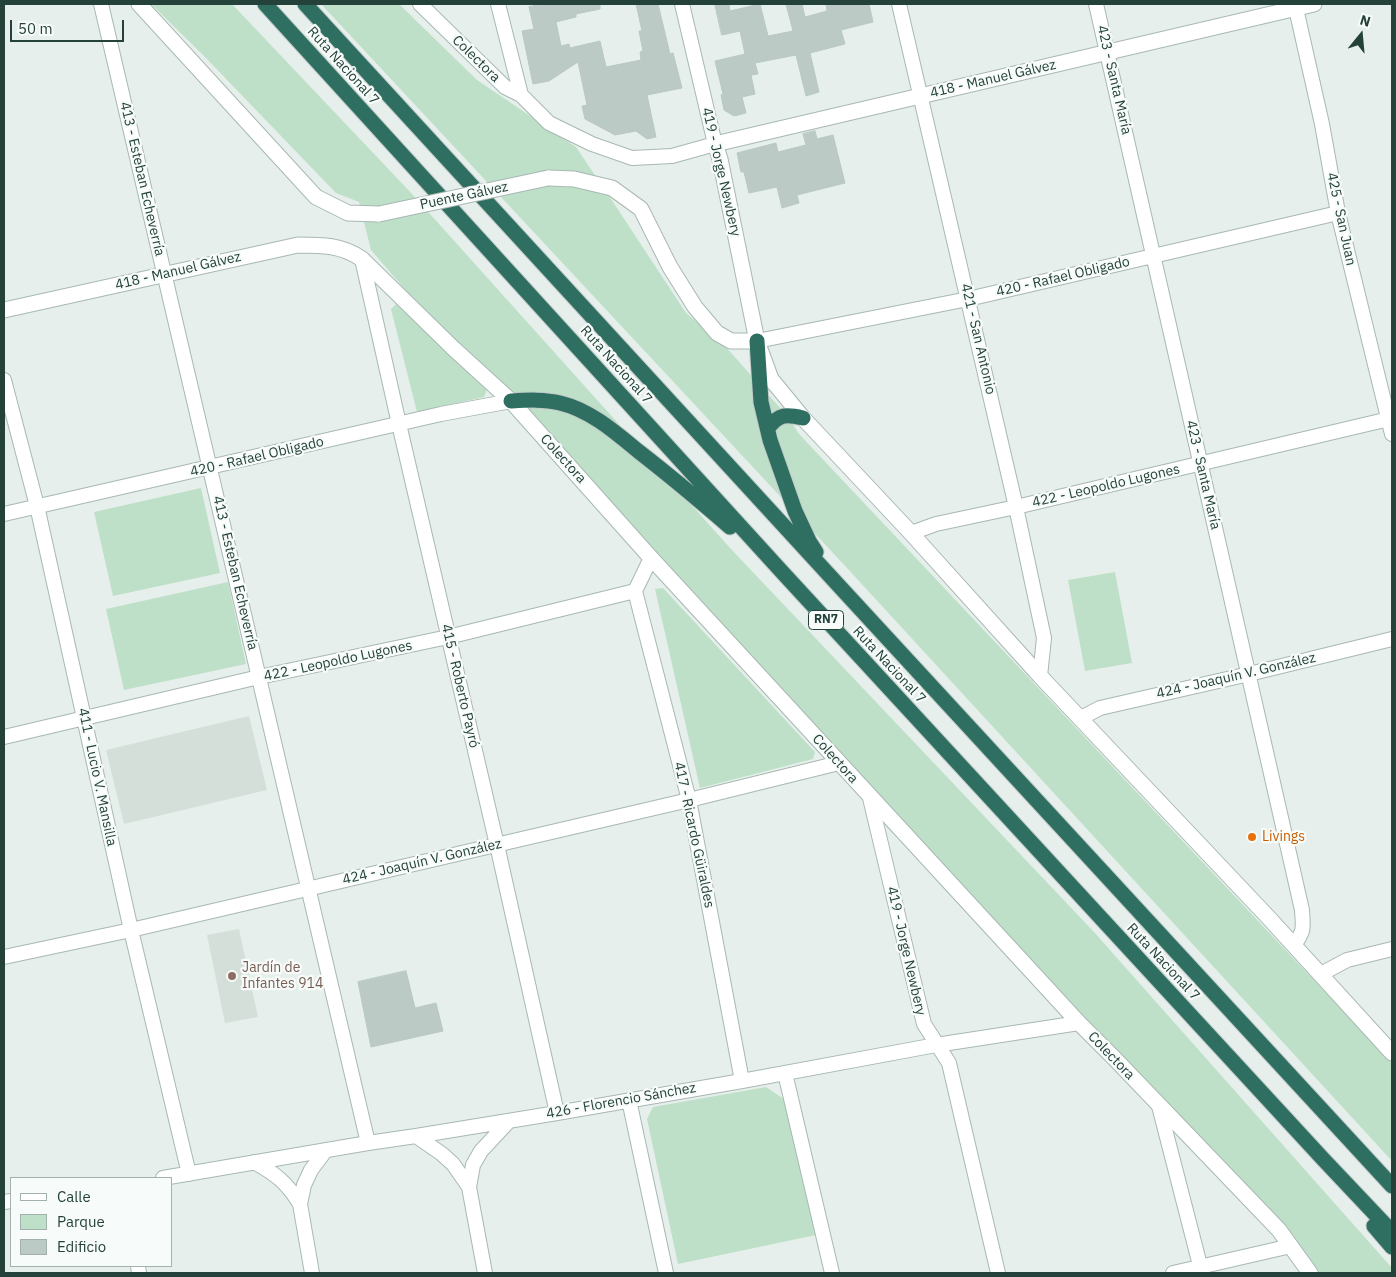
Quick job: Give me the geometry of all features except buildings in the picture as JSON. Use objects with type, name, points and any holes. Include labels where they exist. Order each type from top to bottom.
[{"type":"highway","name":"Ruta Nacional 7","points":[[265,4],[782,573],[1392,1232]]},
{"type":"highway","name":"Ruta Nacional 7","points":[[305,4],[1392,1186]]},
{"type":"highway","points":[[757,341],[761,402],[773,450],[795,511],[809,541],[841,588]]},
{"type":"highway","points":[[511,401],[542,400],[562,403],[602,423],[700,501],[782,573]]},
{"type":"highway","points":[[768,428],[775,419],[782,416],[791,415],[803,418]]},
{"type":"highway","points":[[1352,1143],[1392,1178]]},
{"type":"highway","points":[[1323,1159],[1392,1247]]},
{"type":"street","name":"413 - Esteban Echeverría","points":[[101,4],[368,1143]]},
{"type":"street","name":"Puente Gálvez","points":[[139,4],[316,197],[348,213],[379,214],[548,178],[574,179],[612,188],[641,210],[670,268],[695,308],[717,333],[731,341],[757,341]]},
{"type":"street","name":"Colectora","points":[[420,4],[505,87],[521,95],[549,123],[592,144],[632,158],[672,156]]},
{"type":"street","points":[[498,4],[521,95]]},
{"type":"street","name":"419 - Jorge Newbery","points":[[682,4],[720,159],[757,341]]},
{"type":"street","name":"421 - San Antonio","points":[[899,4],[922,96],[1016,507],[1044,638],[1040,676]]},
{"type":"street","name":"423 - Santa María","points":[[1096,4],[1302,910],[1302,934],[1294,945]]},
{"type":"street","name":"418 - Manuel Gálvez","points":[[672,156],[1295,6],[1314,4]]},
{"type":"street","name":"425 - San Juan","points":[[1295,6],[1322,124],[1338,212],[1392,434]]},
{"type":"street","name":"420 - Rafael Obligado","points":[[757,341],[968,299],[1338,212]]},
{"type":"street","name":"418 - Manuel Gálvez","points":[[4,310],[298,244],[333,247],[357,256]]},
{"type":"street","name":"Colectora","points":[[357,256],[511,401],[651,558],[1078,1023],[1116,1060],[1278,1230],[1310,1273]]},
{"type":"street","name":"415 - Roberto Payró","points":[[357,256],[399,424],[497,844],[557,1113]]},
{"type":"street","points":[[757,341],[771,379],[803,418],[1040,676],[1294,945],[1392,1053]]},
{"type":"street","name":"411 - Lucio V. Mansilla","points":[[4,380],[37,506],[131,930],[189,1174]]},
{"type":"street","name":"420 - Rafael Obligado","points":[[4,514],[441,414],[511,401]]},
{"type":"street","name":"422 - Leopoldo Lugones","points":[[911,534],[936,524],[1016,507],[1389,419]]},
{"type":"street","points":[[635,591],[651,558]]},
{"type":"street","name":"422 - Leopoldo Lugones","points":[[4,738],[260,677],[448,638],[635,591]]},
{"type":"street","name":"417 - Ricardo Güiraldes","points":[[635,591],[689,800],[742,1081]]},
{"type":"street","name":"424 - Joaquín V. González","points":[[1081,718],[1100,708],[1392,639]]},
{"type":"street","name":"424 - Joaquín V. González","points":[[4,957],[131,930],[839,764]]},
{"type":"street","name":"419 - Jorge Newbery","points":[[870,798],[924,1024],[948,1063],[998,1273]]},
{"type":"street","points":[[1321,974],[1347,960],[1392,949]]},
{"type":"street","name":"426 - Florencio Sánchez","points":[[170,1177],[557,1113],[936,1045],[1078,1023]]},
{"type":"street","points":[[785,1073],[832,1273]]},
{"type":"street","points":[[629,1100],[666,1273]]},
{"type":"street","points":[[1159,1106],[1201,1270]]},
{"type":"street","points":[[485,1273],[470,1187],[473,1165],[481,1151],[509,1121]]},
{"type":"street","points":[[416,1136],[453,1164],[470,1187]]},
{"type":"street","points":[[300,1204],[304,1185],[311,1170],[326,1150]]},
{"type":"street","points":[[254,1162],[271,1171],[282,1180],[291,1189],[300,1204],[312,1273]]},
{"type":"street","points":[[1173,1273],[1201,1270],[1291,1246]]},
{"type":"shaded area","points":[[249,716],[267,790],[124,824],[106,750]]},
{"type":"shaded area","name":"Jardín de Infantes 914","points":[[239,929],[258,1017],[225,1023],[207,935]]},
{"type":"green space","points":[[151,4],[232,4],[413,195],[731,549],[1094,932],[1392,1268],[1392,1273],[1317,1273],[1284,1228],[1176,1118],[414,300],[371,250],[359,202],[336,193],[204,56]]},
{"type":"green space","points":[[321,4],[399,4],[477,80],[576,147],[686,313],[725,346],[789,418],[799,434],[1392,1063],[1392,1161],[847,568]]},
{"type":"green space","points":[[396,304],[487,389],[484,397],[417,412],[391,309]]},
{"type":"green space","points":[[201,488],[220,573],[113,596],[94,512]]},
{"type":"green space","points":[[1115,572],[1132,663],[1085,671],[1068,580]]},
{"type":"green space","points":[[228,582],[246,664],[124,690],[106,609]]},
{"type":"green space","points":[[663,588],[815,752],[813,759],[700,788],[655,589]]},
{"type":"green space","points":[[766,1087],[784,1099],[816,1235],[678,1264],[647,1119],[653,1107]]},
{"type":"place","name":"Livings","points":[[1252,837]]},
{"type":"place","name":"Jardín de Infantes 914","points":[[232,976]]}]
